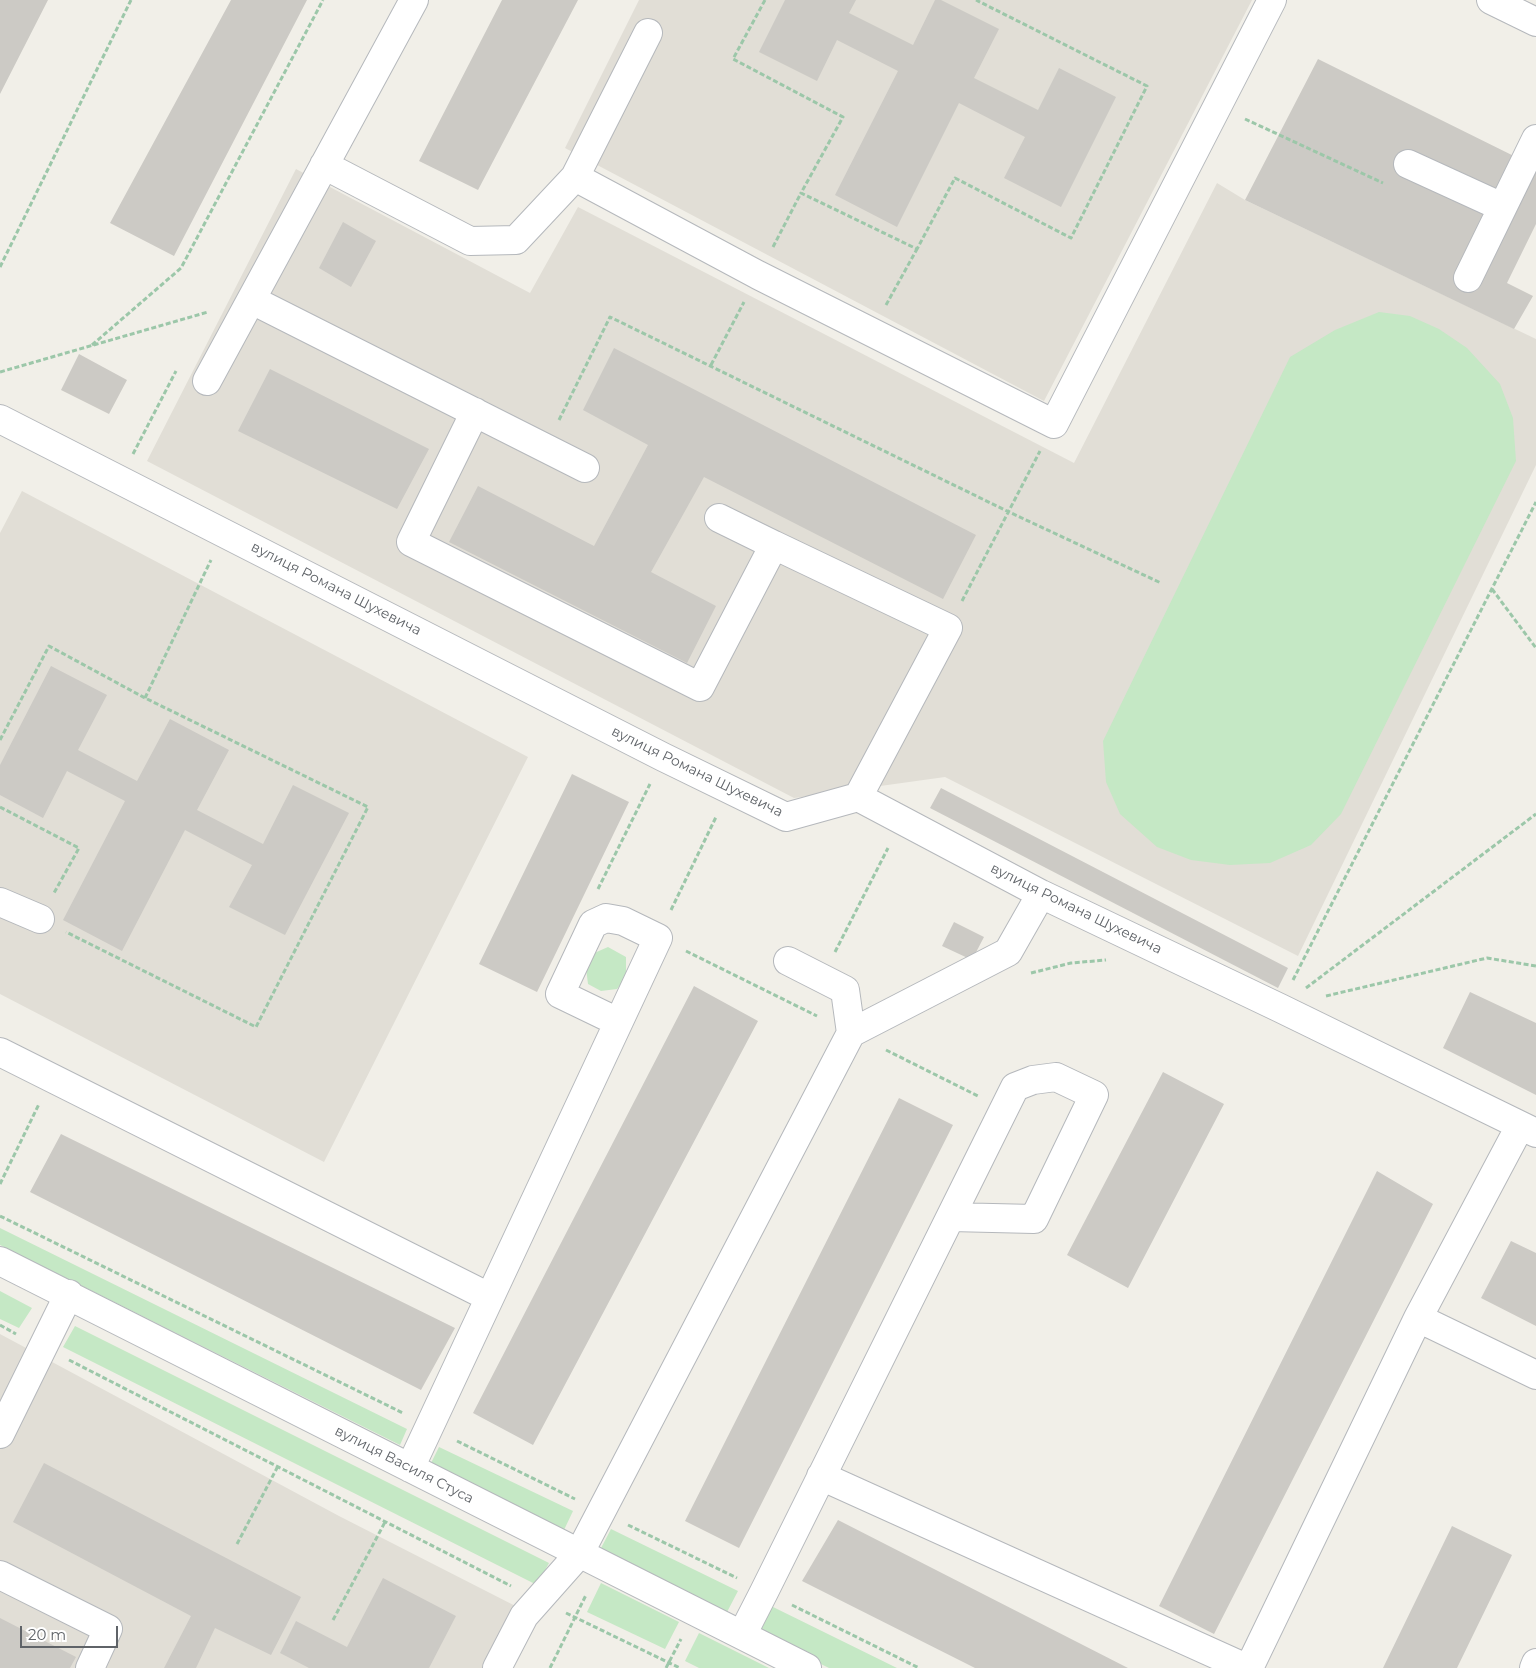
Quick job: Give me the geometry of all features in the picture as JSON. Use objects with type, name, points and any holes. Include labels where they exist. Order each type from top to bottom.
[{"type":"street","points":[[207,381],[414,0]]},
{"type":"street","points":[[575,177],[758,275],[1054,424],[1272,0]]},
{"type":"street","points":[[1491,0],[1536,22]]},
{"type":"street","points":[[324,165],[470,241],[516,240],[575,177],[648,33]]},
{"type":"street","points":[[1468,278],[1536,139]]},
{"type":"street","points":[[1408,164],[1502,207]]},
{"type":"street","points":[[252,300],[585,468]]},
{"type":"street","points":[[475,412],[411,542],[700,686],[774,545]]},
{"type":"street","name":"вулиця Романа Шухевича","points":[[0,419],[663,757],[786,817],[858,797],[1041,894],[1528,1129]]},
{"type":"street","points":[[719,518],[948,628],[858,797]]},
{"type":"street","points":[[496,1668],[524,1616],[537,1599],[590,1559],[600,1511],[851,1033],[1008,952],[1041,894]]},
{"type":"street","points":[[0,902],[40,919]]},
{"type":"street","points":[[410,1468],[658,938],[623,921],[606,918],[594,924],[560,994],[618,1022]]},
{"type":"street","points":[[788,961],[845,990],[851,1033]]},
{"type":"street","points":[[0,1052],[489,1297]]},
{"type":"street","points":[[742,1635],[950,1217],[1015,1088],[1033,1080],[1056,1077],[1094,1095],[1034,1218],[950,1217]]},
{"type":"street","points":[[821,1476],[1248,1668],[1418,1318],[1528,1129]]},
{"type":"street","name":"вулиця Василя Стуса","points":[[0,1261],[69,1294],[808,1668]]},
{"type":"street","points":[[0,1434],[69,1294]]},
{"type":"street","points":[[1418,1318],[1536,1375]]},
{"type":"street","points":[[0,1575],[108,1629],[90,1668]]},
{"type":"street","points":[[1534,1668],[1536,1664]]},
{"type":"path","points":[[0,267],[130,0]]},
{"type":"path","points":[[92,345],[181,268],[323,0]]},
{"type":"path","points":[[765,0],[734,59],[843,117],[801,193],[917,249]]},
{"type":"path","points":[[872,331],[955,178],[1071,238],[1147,86],[976,0]]},
{"type":"path","points":[[1218,106],[1394,188],[1408,164]]},
{"type":"path","points":[[0,372],[252,300]]},
{"type":"path","points":[[202,322],[207,313]]},
{"type":"path","points":[[546,448],[610,316],[1009,512],[1161,583]]},
{"type":"path","points":[[120,480],[179,366]]},
{"type":"path","points":[[948,628],[1054,424]]},
{"type":"path","points":[[1280,1008],[1536,502]]},
{"type":"path","points":[[145,698],[225,533]]},
{"type":"path","points":[[1492,589],[1536,648]]},
{"type":"path","points":[[0,740],[49,646],[145,698],[368,807],[256,1027],[40,919],[79,848],[0,807]]},
{"type":"path","points":[[595,896],[663,757]]},
{"type":"path","points":[[658,938],[729,789]]},
{"type":"path","points":[[1280,1008],[1536,814]]},
{"type":"path","points":[[806,1010],[902,821]]},
{"type":"path","points":[[1280,1008],[1488,958],[1536,966]]},
{"type":"path","points":[[0,1184],[51,1078]]},
{"type":"path","points":[[0,1216],[919,1668]]},
{"type":"path","points":[[0,1325],[537,1599],[680,1668]]},
{"type":"path","points":[[238,1544],[278,1466]]},
{"type":"path","points":[[333,1620],[385,1522]]},
{"type":"path","points":[[550,1668],[575,1618],[590,1559]]},
{"type":"shaded area","points":[[639,0],[1252,0],[1044,401],[565,148]]},
{"type":"shaded area","points":[[296,169],[530,293],[578,207],[1074,463],[1217,183],[1245,200],[1536,339],[1536,465],[1298,956],[945,777],[794,798],[147,461]]},
{"type":"shaded area","points":[[22,491],[528,757],[324,1162],[0,994],[0,533]]},
{"type":"shaded area","points":[[0,1334],[339,1516],[535,1616],[509,1668],[0,1668]]},
{"type":"green space","points":[[1379,312],[1410,316],[1439,329],[1467,348],[1500,384],[1513,418],[1516,461],[1341,814],[1311,845],[1270,863],[1230,865],[1191,860],[1157,847],[1120,814],[1106,782],[1103,741],[1290,357],[1335,330]]},
{"type":"green space","points":[[608,947],[626,957],[626,977],[617,989],[601,991],[588,984],[586,968],[592,954]]},
{"type":"green space","points":[[0,1228],[407,1429],[400,1445],[0,1245]]},
{"type":"green space","points":[[0,1291],[32,1308],[19,1328],[0,1319]]},
{"type":"green space","points":[[75,1326],[549,1563],[537,1585],[63,1347]]},
{"type":"green space","points":[[439,1447],[573,1511],[564,1530],[430,1465]]},
{"type":"green space","points":[[611,1529],[738,1591],[726,1614],[600,1550]]},
{"type":"green space","points":[[601,1583],[679,1622],[665,1649],[587,1612]]},
{"type":"green space","points":[[769,1605],[897,1668],[829,1668],[756,1632]]},
{"type":"green space","points":[[699,1633],[769,1668],[699,1668],[685,1661]]},
{"type":"building","points":[[0,0],[48,0],[0,94]]},
{"type":"building","points":[[231,0],[307,0],[174,256],[110,223]]},
{"type":"building","points":[[502,0],[578,0],[478,190],[419,161]]},
{"type":"building","points":[[785,0],[856,0],[849,13],[913,45],[935,0],[941,0],[999,29],[974,78],[1038,110],[1059,68],[1116,97],[1061,207],[1004,178],[1025,137],[959,103],[897,227],[835,195],[898,71],[837,40],[817,81],[759,52]]},
{"type":"building","points":[[1318,59],[1536,167],[1536,224],[1507,283],[1533,296],[1514,329],[1245,200]]},
{"type":"building","points":[[343,222],[376,241],[351,287],[319,268]]},
{"type":"building","points":[[614,348],[976,535],[943,599],[704,477],[651,572],[716,606],[687,663],[449,542],[478,486],[594,546],[648,445],[583,410]]},
{"type":"building","points":[[79,354],[127,380],[109,414],[61,390]]},
{"type":"building","points":[[270,369],[429,449],[397,509],[238,431]]},
{"type":"building","points":[[51,666],[107,695],[78,750],[137,781],[170,719],[229,750],[197,810],[263,844],[293,785],[349,813],[285,935],[229,907],[252,865],[185,830],[122,951],[63,920],[125,801],[67,771],[43,818],[0,795],[0,765]]},
{"type":"building","points":[[572,774],[629,802],[537,992],[479,964]]},
{"type":"building","points":[[941,788],[1288,968],[1278,988],[930,808]]},
{"type":"building","points":[[954,922],[984,937],[972,960],[942,946]]},
{"type":"building","points":[[694,986],[758,1021],[533,1445],[473,1413]]},
{"type":"building","points":[[1470,992],[1536,1023],[1536,1095],[1443,1048]]},
{"type":"building","points":[[1163,1072],[1224,1104],[1128,1288],[1067,1255]]},
{"type":"building","points":[[899,1098],[953,1125],[739,1548],[685,1521]]},
{"type":"building","points":[[61,1134],[455,1328],[421,1390],[30,1192]]},
{"type":"building","points":[[1377,1171],[1433,1204],[1214,1634],[1159,1606]]},
{"type":"building","points":[[1511,1241],[1536,1253],[1536,1326],[1481,1298]]},
{"type":"building","points":[[44,1463],[301,1597],[271,1655],[215,1628],[196,1668],[164,1668],[191,1616],[13,1522]]},
{"type":"building","points":[[838,1520],[1128,1668],[975,1668],[802,1581]]},
{"type":"building","points":[[1452,1526],[1512,1555],[1457,1668],[1383,1668]]},
{"type":"building","points":[[383,1578],[456,1616],[429,1668],[309,1668],[280,1653],[296,1621],[347,1647]]},
{"type":"building","points":[[0,1618],[76,1657],[70,1668],[0,1668]]}]
